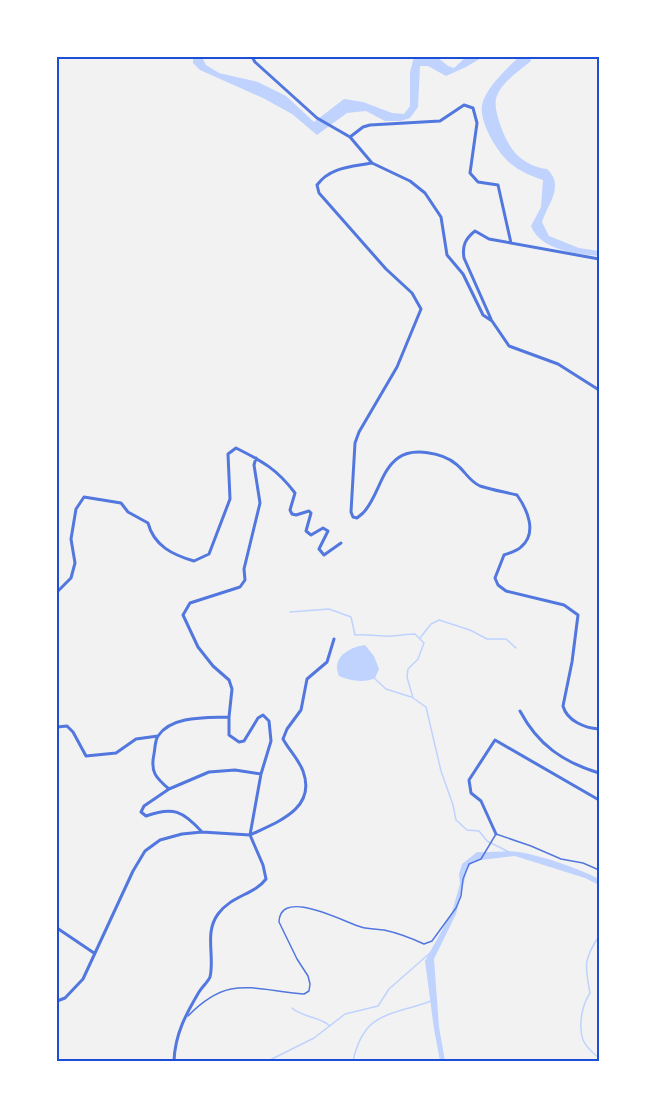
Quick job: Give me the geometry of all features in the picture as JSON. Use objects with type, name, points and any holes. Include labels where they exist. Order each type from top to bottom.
[{"type":"street","points":[[252,57],[317,118],[350,138],[372,163],[410,181],[425,193],[434,203],[441,217],[447,255],[463,274],[483,315],[492,321]]},
{"type":"street","points":[[350,138],[363,127],[440,121],[464,105],[473,108],[477,123],[470,173],[478,182],[498,185],[511,243]]},
{"type":"street","points":[[372,163],[333,170],[317,185],[319,193],[386,269],[412,293],[421,309],[397,367],[359,432],[355,443],[351,512],[353,517],[357,518],[363,513],[389,468],[399,457],[413,453],[425,453],[445,458],[456,464],[479,485],[517,495],[530,522],[530,532],[522,547],[504,555],[495,578],[498,585],[506,591],[564,605],[578,615],[572,663],[563,706],[568,716],[579,724],[599,729]]},
{"type":"street","points":[[599,260],[489,239],[475,231],[468,237],[463,249],[464,258],[492,321],[509,346],[558,364],[599,390]]},
{"type":"street","points":[[57,592],[71,578],[75,563],[71,540],[76,509],[84,497],[121,503],[129,512],[148,523],[151,533],[160,545],[176,556],[194,561],[209,554],[230,499],[228,454],[236,448],[261,459],[295,493],[290,510],[296,515],[309,511],[311,513],[307,533],[311,535],[323,528],[328,531],[319,549],[321,553],[324,555],[341,543]]},
{"type":"street","points":[[174,1061],[181,1023],[201,989],[210,979],[211,926],[217,915],[231,901],[261,886],[266,879],[263,865],[250,835],[261,774],[271,741],[270,721],[263,715],[258,718],[244,741],[239,742],[229,735],[232,689],[229,680],[213,666],[198,647],[183,615],[190,603],[240,587],[245,580],[244,568],[260,503],[254,465],[256,458]]},
{"type":"street","points":[[57,1001],[65,998],[82,979],[133,871],[146,852],[170,836],[202,832],[250,835],[287,818],[306,795],[307,784],[303,769],[283,739],[287,729],[302,710],[307,679],[327,662],[334,639]]},
{"type":"street","points":[[520,711],[529,728],[547,746],[567,761],[599,773]]},
{"type":"street","points":[[57,727],[67,726],[73,732],[86,756],[116,753],[136,739],[158,736],[175,723],[197,718],[229,717]]},
{"type":"street","points":[[158,736],[152,763],[154,776],[169,789]]},
{"type":"street","points":[[496,834],[481,801],[471,793],[469,780],[495,740],[599,800]]},
{"type":"street","points":[[202,832],[176,811],[167,810],[146,816],[141,812],[144,806],[169,789],[209,772],[234,770],[261,774]]},
{"type":"street","points":[[57,928],[94,953]]},
{"type":"lane","points":[[181,1023],[198,1005],[213,994],[227,990],[247,987],[304,994],[309,991],[308,976],[279,922],[279,916],[287,908],[295,905],[326,913],[362,927],[401,935],[424,944],[432,941],[456,908],[469,864],[481,859],[496,834],[561,859],[583,863],[599,870]]},
{"type":"water","points":[[193,57],[205,57],[203,59],[206,65],[219,73],[258,82],[286,96],[314,122],[344,99],[363,102],[392,113],[404,114],[410,106],[410,72],[414,57],[437,57],[454,68],[466,57],[483,57],[446,76],[428,66],[420,66],[418,107],[410,118],[401,121],[385,121],[366,111],[347,113],[317,135],[292,114],[263,98],[200,70],[193,63]]},
{"type":"water","points":[[519,57],[530,57],[531,61],[510,78],[498,93],[496,105],[502,128],[517,155],[531,165],[547,169],[552,175],[555,182],[554,195],[542,222],[549,236],[579,248],[599,251],[599,256],[560,249],[542,241],[531,226],[541,207],[543,180],[525,173],[510,163],[486,128],[482,105],[487,92]]},
{"type":"water","points":[[365,645],[374,656],[379,669],[375,678],[357,681],[339,676],[337,664],[343,654]]},
{"type":"water","points":[[514,851],[540,857],[599,879],[599,885],[585,878],[515,856],[473,861],[467,870],[456,914],[434,959],[439,1027],[445,1061],[440,1061],[425,961],[452,912],[460,884],[459,874],[462,864],[477,852]]},
{"type":"waterway","points":[[290,612],[329,609],[351,617],[355,635],[415,634],[424,643],[418,659],[408,669],[407,677],[413,698],[426,707],[441,771],[456,820],[467,830],[479,831],[487,841],[509,852]]},
{"type":"waterway","points":[[420,638],[431,624],[439,620],[470,630],[487,639],[506,639],[516,648]]},
{"type":"waterway","points":[[374,678],[386,689],[411,697]]},
{"type":"waterway","points":[[599,936],[588,957],[587,976],[590,993],[583,1009],[581,1022],[584,1043],[599,1058]]},
{"type":"waterway","points":[[268,1061],[314,1038],[345,1014],[378,1006],[389,989],[430,953]]},
{"type":"waterway","points":[[353,1061],[364,1033],[372,1024],[391,1013],[431,1001]]},
{"type":"waterway","points":[[292,1008],[330,1026]]}]
